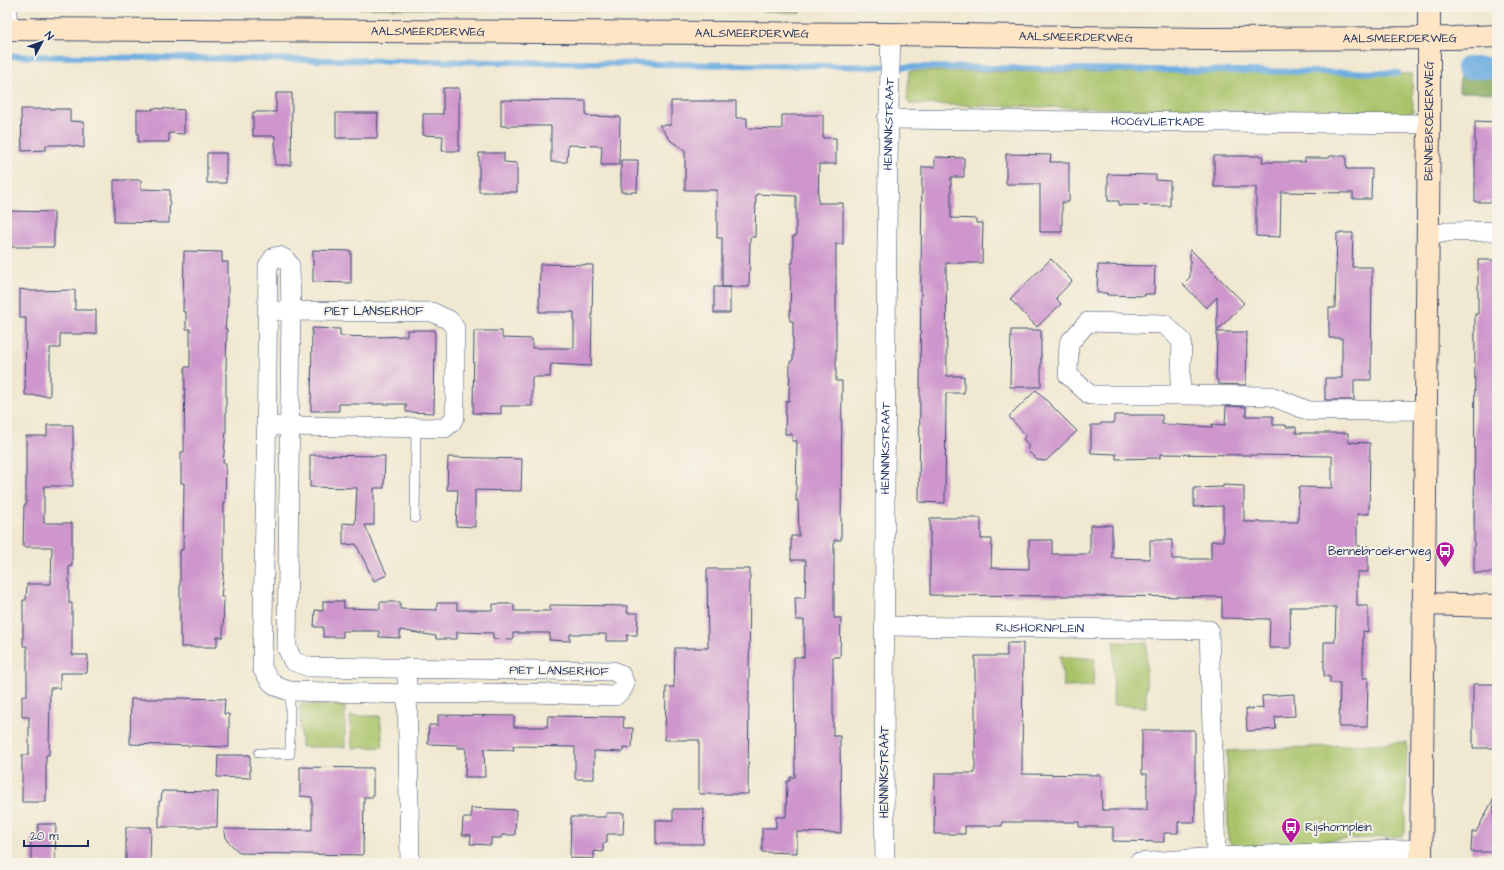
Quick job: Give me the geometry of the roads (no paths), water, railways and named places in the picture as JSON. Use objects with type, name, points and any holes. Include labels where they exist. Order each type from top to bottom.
[{"type":"street","name":"BENNEBROEKERWEG","points":[[1421,856],[1429,7]]},
{"type":"street","name":"AALSMEERDERWEG","points":[[10,29],[890,43],[1429,38],[1497,36]]},
{"type":"street","name":"HENNINKSTRAAT","points":[[885,863],[884,626],[887,119],[890,43]]},
{"type":"street","name":"HOOGVLIETKADE","points":[[887,119],[1429,124]]},
{"type":"street","points":[[1428,236],[1447,232],[1497,231]]},
{"type":"street","points":[[279,256],[285,259],[290,265],[291,311],[287,648],[293,661],[270,682],[262,668],[267,310],[268,266],[274,258],[279,256]]},
{"type":"street","name":"PIET LANSERHOF","points":[[266,426],[446,428],[455,416],[455,328],[448,320],[432,312],[267,310]]},
{"type":"street","points":[[1180,395],[1182,341],[1164,324],[1088,322],[1068,343],[1068,375],[1090,396],[1271,396],[1309,411],[1425,410]]},
{"type":"street","points":[[1423,604],[1497,606]]},
{"type":"street","name":"RIJSHORNPLEIN","points":[[884,626],[1209,630],[1216,857]]},
{"type":"street","name":"PIET LANSERHOF","points":[[270,682],[280,689],[290,691],[407,694],[532,693],[615,696],[622,690],[625,684],[621,675],[613,671],[309,667],[293,661]]},
{"type":"street","points":[[407,669],[410,863]]},
{"type":"street","points":[[1138,863],[1216,857],[1421,856]]},
{"type":"lane","points":[[10,29],[13,7]]},
{"type":"lane","points":[[415,518],[416,427]]},
{"type":"lane","points":[[259,753],[290,754],[290,691]]},
{"type":"waterway","points":[[7,56],[1398,73]]},
{"type":"waterway","points":[[1467,68],[1497,68]]},
{"type":"place","name":"Bennebroekerweg","points":[[1445,568]]},
{"type":"place","name":"Rijshornplein","points":[[1291,844]]}]
